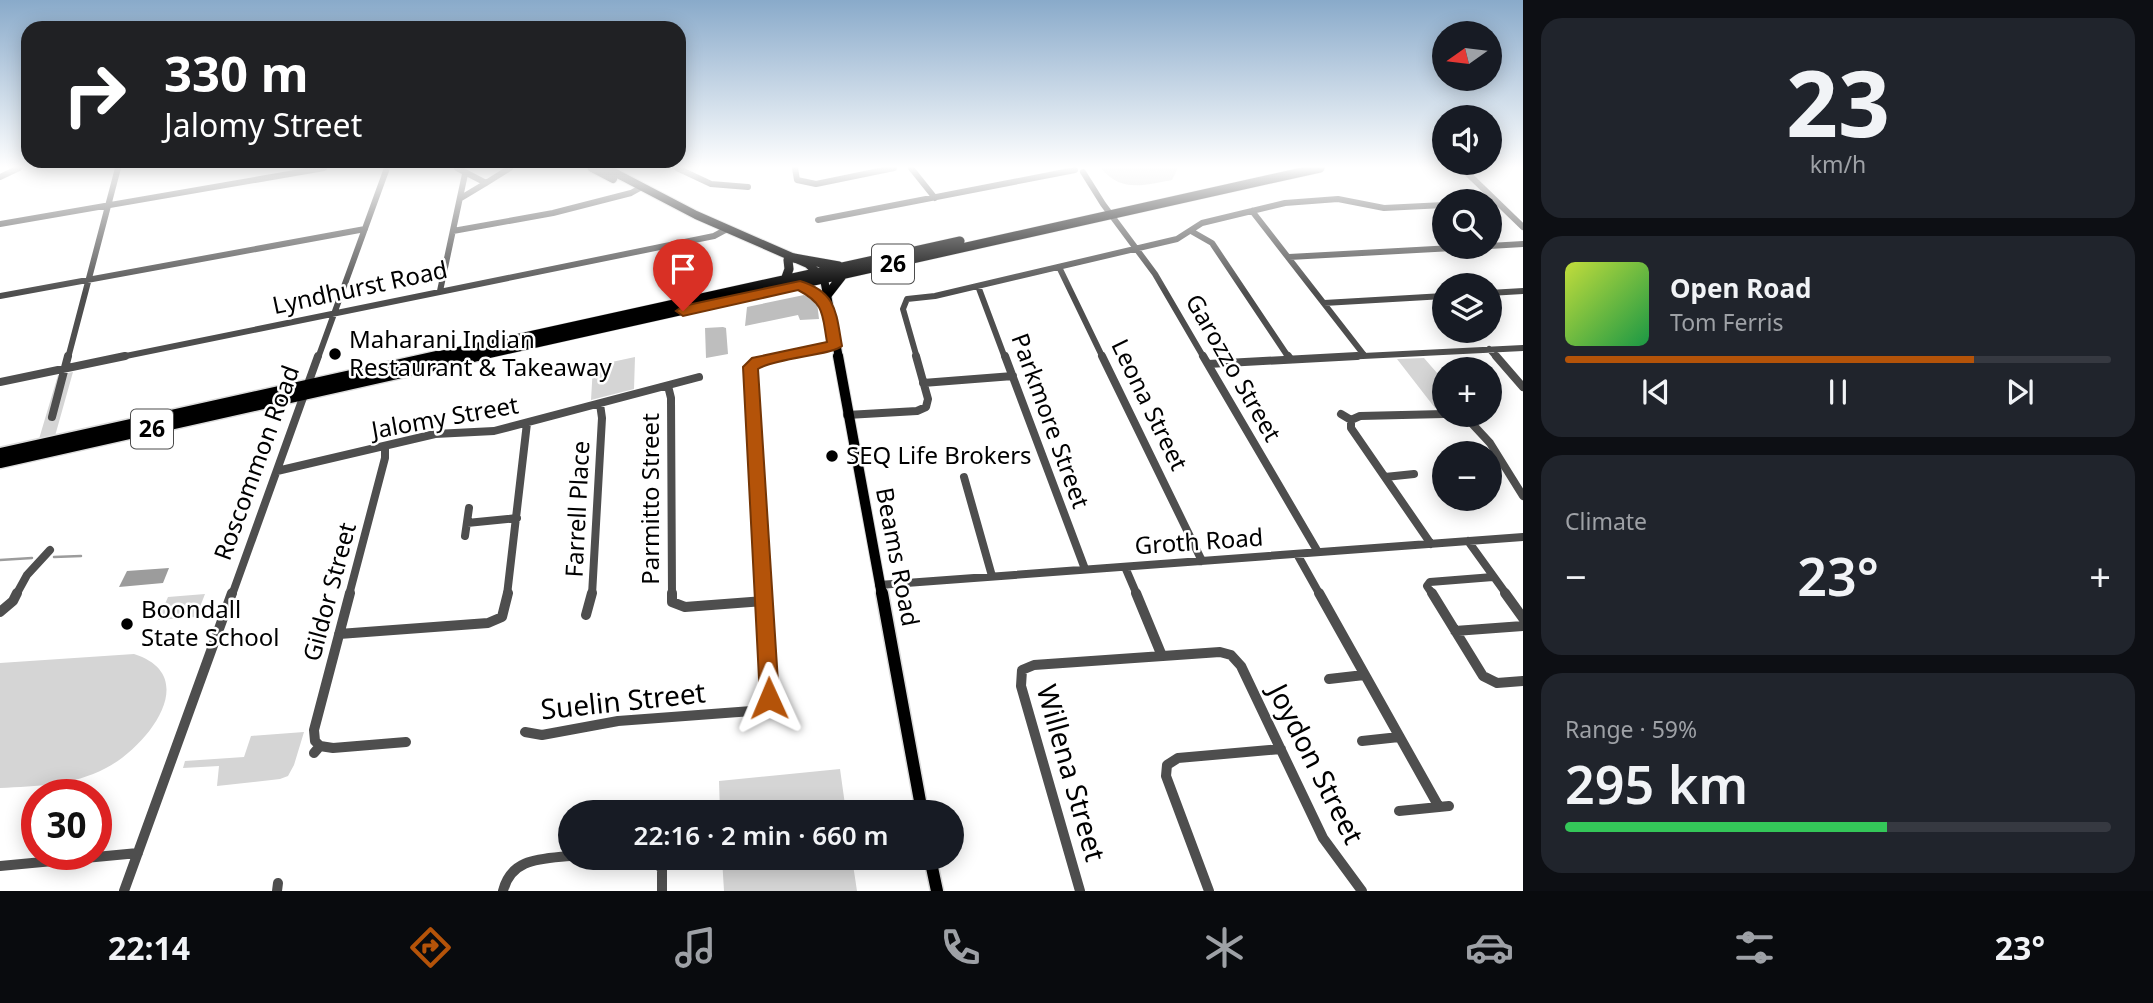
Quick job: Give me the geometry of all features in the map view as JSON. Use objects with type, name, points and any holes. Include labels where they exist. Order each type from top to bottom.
[{"type":"highway","name":"26","points":[[1109,212],[1119,210]]},
{"type":"highway","name":"26","points":[[0,463],[785,280],[817,277],[1121,210]]},
{"type":"highway","points":[[785,280],[789,269],[788,258],[800,257],[842,271],[825,295],[800,285]]},
{"type":"highway","name":"26","points":[[0,453],[306,391],[800,285],[817,277]]},
{"type":"main road","points":[[686,210],[788,258],[817,277]]},
{"type":"main road","name":"Beams Road","points":[[817,277],[829,311],[920,800]]},
{"type":"main road","points":[[933,870],[937,891]]},
{"type":"street","points":[[0,224],[82,210]]},
{"type":"street","points":[[52,417],[107,210]]},
{"type":"street","name":"Roscommon Road","points":[[124,891],[372,210]]},
{"type":"street","points":[[440,291],[458,210]]},
{"type":"street","points":[[453,231],[570,210]]},
{"type":"street","points":[[818,220],[873,210]]},
{"type":"street","points":[[847,415],[922,410],[928,403],[903,309],[907,299],[935,296],[1180,238],[1202,223],[1258,210]]},
{"type":"street","points":[[1505,210],[1523,227]]},
{"type":"street","points":[[1252,211],[1364,355]]},
{"type":"street","name":"Garozzo Street","points":[[1109,212],[1137,248],[1318,552]]},
{"type":"street","points":[[0,296],[365,229]]},
{"type":"street","name":"Lyndhurst Road","points":[[0,382],[714,236],[727,229]]},
{"type":"street","points":[[1191,231],[1212,243],[1290,359]]},
{"type":"street","points":[[1502,245],[1523,244]]},
{"type":"street","points":[[1289,257],[1432,249]]},
{"type":"street","name":"Leona Street","points":[[1059,267],[1202,561]]},
{"type":"street","name":"Parkmore Street","points":[[978,286],[1085,569]]},
{"type":"street","points":[[1502,292],[1523,291]]},
{"type":"street","points":[[1324,303],[1432,297]]},
{"type":"street","name":"Suelin Street","points":[[525,732],[542,735],[618,722],[752,711],[770,707],[752,365],[818,347],[835,346]]},
{"type":"street","points":[[1208,364],[1523,348]]},
{"type":"street","points":[[1489,349],[1523,387]]},
{"type":"street","points":[[923,383],[1013,376]]},
{"type":"street","name":"Jalomy Street","points":[[277,471],[435,435],[481,433],[527,423],[699,377]]},
{"type":"street","name":"Parmitto Street","points":[[668,386],[671,398],[672,602],[685,607],[765,601]]},
{"type":"street","name":"Farrell Place","points":[[586,615],[592,599],[602,418],[600,404]]},
{"type":"street","points":[[1340,414],[1351,420]]},
{"type":"street","points":[[1351,420],[1360,416],[1432,414]]},
{"type":"street","points":[[1351,420],[1350,426],[1431,544]]},
{"type":"street","points":[[339,634],[498,620],[506,607],[527,423]]},
{"type":"street","points":[[1475,427],[1496,453],[1523,496]]},
{"type":"street","name":"Gildor Street","points":[[385,446],[385,458],[314,733],[317,750],[406,742]]},
{"type":"street","points":[[1385,477],[1413,474]]},
{"type":"street","points":[[964,477],[992,576]]},
{"type":"street","points":[[465,536],[469,508]]},
{"type":"street","points":[[467,523],[517,518]]},
{"type":"street","name":"Groth Road","points":[[878,585],[1523,537]]},
{"type":"street","points":[[1468,541],[1523,618]]},
{"type":"street","points":[[0,612],[13,601],[27,575],[50,550]]},
{"type":"street","points":[[1297,554],[1399,737],[1444,806],[1399,811]]},
{"type":"street","points":[[1125,567],[1162,656]]},
{"type":"street","points":[[1493,577],[1428,583],[1428,588],[1467,654],[1486,679],[1497,683],[1523,681]]},
{"type":"street","points":[[1455,631],[1523,626]]},
{"type":"street","name":"Joydon Street","points":[[1162,656],[1220,652],[1234,656],[1243,669],[1323,838],[1362,891]]},
{"type":"street","name":"Willena Street","points":[[1080,891],[1020,676],[1023,669],[1034,665],[1162,656]]},
{"type":"street","points":[[1329,679],[1364,675]]},
{"type":"street","points":[[1362,741],[1399,737]]},
{"type":"street","points":[[1209,891],[1166,776],[1167,765],[1178,758],[1281,749]]},
{"type":"street","points":[[0,866],[138,853]]},
{"type":"street","points":[[503,891],[506,878],[518,864],[558,857]]},
{"type":"street","points":[[662,870],[662,891]]},
{"type":"shaded area","points":[[635,357],[634,389],[591,400],[593,366]]},
{"type":"shaded area","points":[[1424,358],[1432,367],[1432,404],[1397,359]]},
{"type":"shaded area","points":[[73,372],[55,436],[39,439],[58,375]]},
{"type":"shaded area","points":[[169,568],[163,583],[119,587],[127,571]]},
{"type":"shaded area","points":[[205,594],[196,617],[158,620],[168,597]]},
{"type":"shaded area","points":[[134,654],[154,664],[164,678],[166,694],[161,711],[151,729],[122,758],[106,768],[76,779],[21,779],[21,787],[0,788],[0,663]]},
{"type":"shaded area","points":[[304,732],[294,765],[288,776],[280,779],[217,786],[219,766],[183,768],[185,761],[244,757],[251,736]]},
{"type":"shaded area","points":[[840,769],[844,800],[720,800],[719,781]]},
{"type":"shaded area","points":[[723,870],[854,870],[857,891],[724,891]]},
{"type":"building","points":[[804,295],[817,302],[819,319],[800,320],[798,315],[745,326],[747,307]]},
{"type":"building","points":[[705,328],[726,328],[728,354],[706,358]]},
{"type":"waterway","points":[[54,557],[81,556]]},
{"type":"waterway","points":[[0,560],[32,558]]},
{"type":"place","name":"Maharani Indian Restaurant & Takeaway","points":[[335,354]]},
{"type":"place","name":"SEQ Life Brokers","points":[[832,456]]},
{"type":"place","name":"Boondall State School","points":[[127,624]]},
{"type":"route","points":[[683,311],[800,285],[822,297],[829,311],[835,346],[818,347],[757,362],[750,367],[771,690],[769,698]]}]
